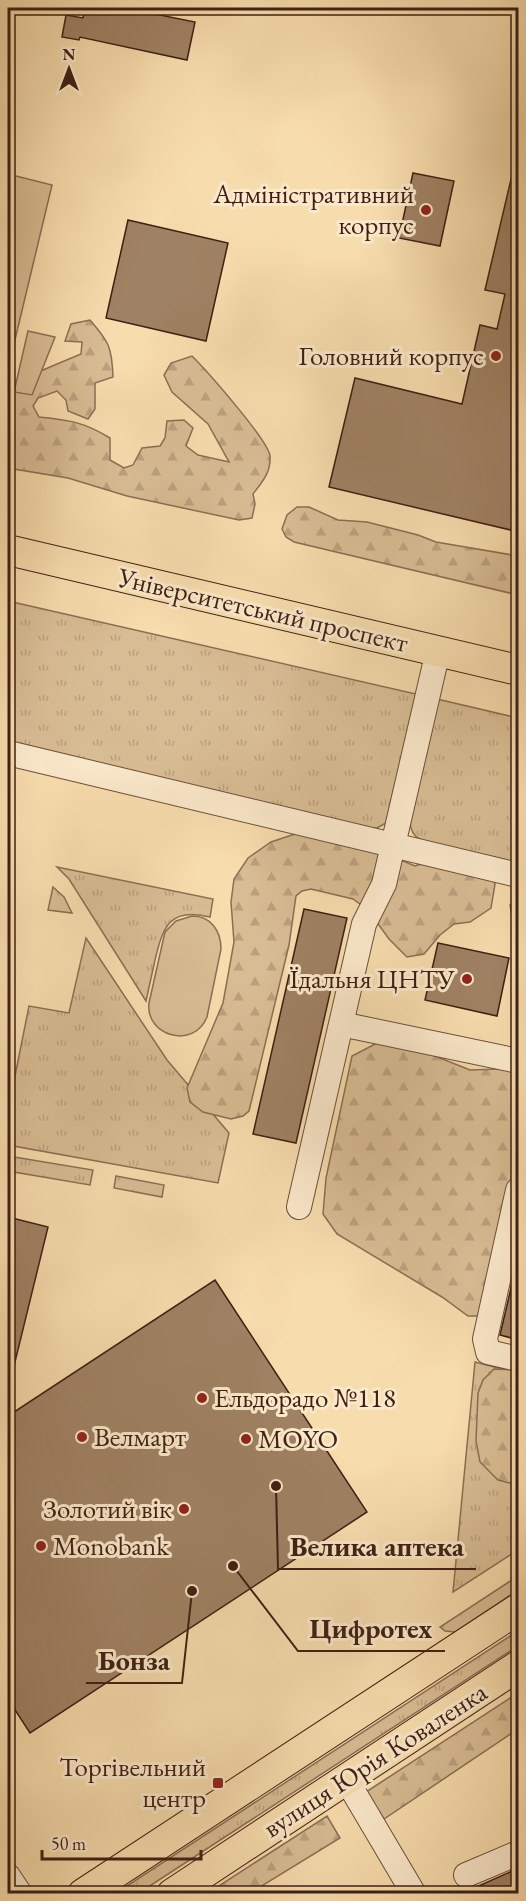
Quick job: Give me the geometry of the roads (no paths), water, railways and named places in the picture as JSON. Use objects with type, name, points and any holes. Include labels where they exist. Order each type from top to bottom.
[{"type":"main road","name":"Університетський проспект","points":[[8,550],[519,670]]},
{"type":"main road","name":"вулиця Юрія Коваленка","points":[[83,1893],[519,1609]]},
{"type":"main road","name":"вулиця Юрія Коваленка","points":[[172,1893],[519,1666]]},
{"type":"lane","points":[[299,1208],[364,924],[384,884],[438,651]]},
{"type":"lane","points":[[8,753],[519,875]]},
{"type":"lane","points":[[341,1024],[519,1061]]},
{"type":"lane","points":[[519,1190],[486,1339],[488,1352],[519,1359]]},
{"type":"lane","points":[[346,1779],[414,1893]]},
{"type":"lane","points":[[466,1875],[519,1853]]},
{"type":"lane","points":[[8,1876],[20,1893]]},
{"type":"place","name":"Адміністративний корпус","points":[[426,210]]},
{"type":"place","name":"Головний корпус","points":[[496,356]]},
{"type":"place","name":"Їдальня ЦНТУ","points":[[467,979]]},
{"type":"place","name":"Ельдорадо №118","points":[[202,1398]]},
{"type":"place","name":"Велмарт","points":[[82,1437]]},
{"type":"place","name":"MOYO","points":[[246,1439]]},
{"type":"place","name":"Велика аптека","points":[[276,1486]]},
{"type":"place","name":"Золотий вік","points":[[184,1509]]},
{"type":"place","name":"Monobank","points":[[41,1546]]},
{"type":"place","name":"Цифротех","points":[[233,1566]]},
{"type":"place","name":"Бонза","points":[[192,1591]]},
{"type":"place","name":"Торгівельний центр","points":[[218,1783]]}]
